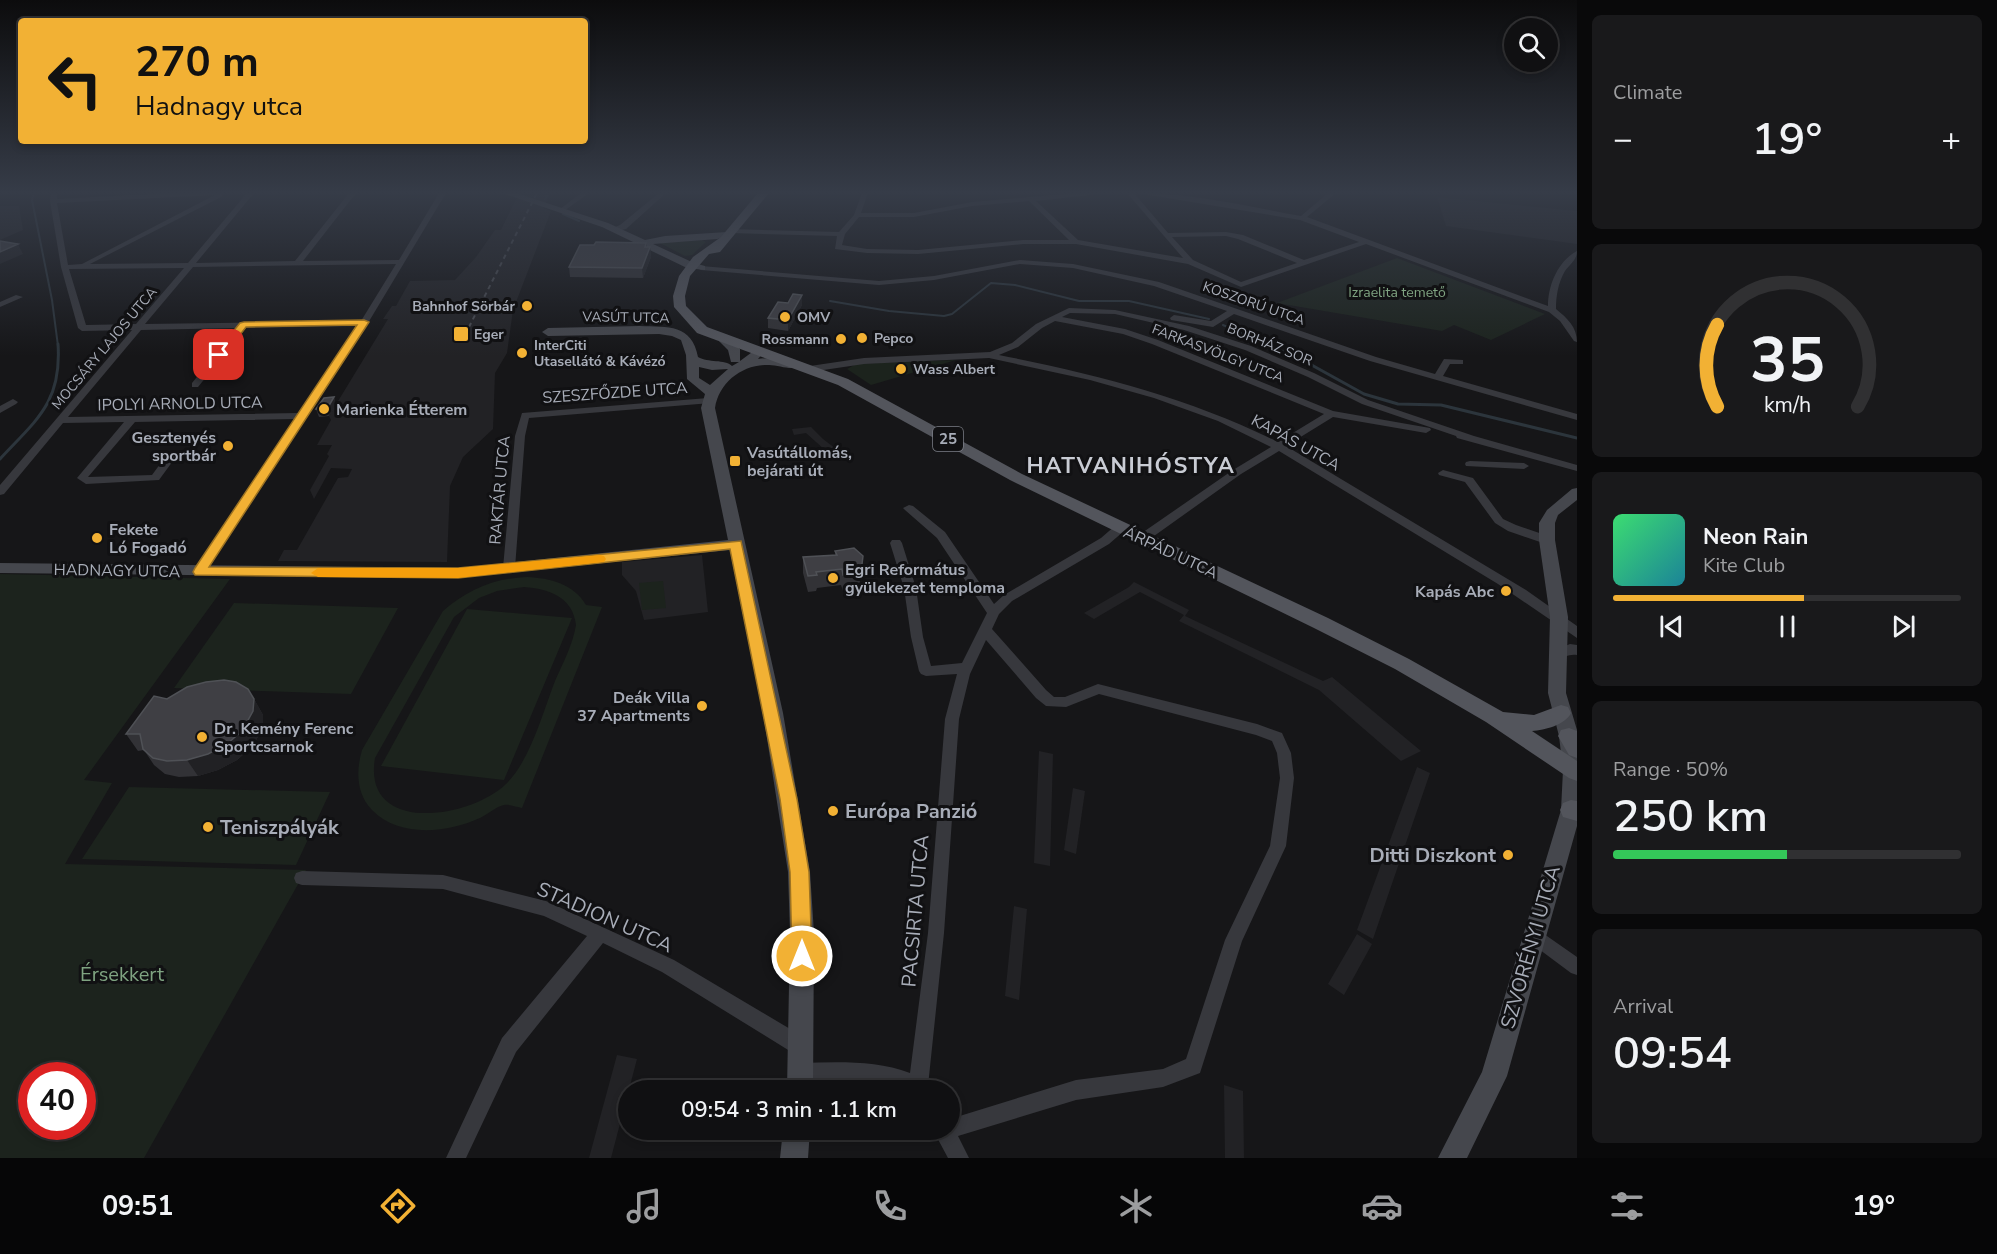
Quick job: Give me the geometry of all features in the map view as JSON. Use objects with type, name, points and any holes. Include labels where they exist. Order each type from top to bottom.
[{"type":"main road","name":"25","points":[[713,247],[679,289],[680,307],[702,330],[725,341],[759,351]]},
{"type":"main road","name":"25","points":[[696,271],[690,293],[692,304],[700,315],[712,325],[759,351]]},
{"type":"main road","name":"ÁRPÁD UTCA","points":[[759,351],[843,382],[1016,477],[1321,623],[1493,716],[1574,756]]},
{"type":"main road","points":[[1493,716],[1526,724],[1542,723],[1561,713]]},
{"type":"street","points":[[62,247],[82,328],[364,322]]},
{"type":"street","points":[[81,266],[118,247]]},
{"type":"street","name":"MOCSÁRY LAJOS UTCA","points":[[0,492],[207,247]]},
{"type":"street","points":[[296,265],[310,247]]},
{"type":"street","points":[[200,572],[300,416],[364,322],[410,247]]},
{"type":"street","points":[[652,247],[696,271],[706,273],[722,270]]},
{"type":"street","points":[[838,247],[867,251],[918,252],[970,247]]},
{"type":"street","points":[[1105,247],[1190,262],[1241,285],[1350,247]]},
{"type":"street","points":[[1177,247],[1190,262]]},
{"type":"street","points":[[1265,247],[1304,263]]},
{"type":"street","points":[[1379,247],[1552,310],[1563,319],[1577,339]]},
{"type":"street","points":[[1552,310],[1551,298],[1555,282],[1563,265],[1577,253]]},
{"type":"street","points":[[65,267],[401,262]]},
{"type":"street","name":"KOSZORÚ UTCA","points":[[696,271],[722,270],[871,283],[901,282],[1011,263],[1037,262],[1112,273],[1234,310],[1373,359],[1577,417]]},
{"type":"street","points":[[0,305],[19,297]]},
{"type":"street","name":"BORHÁZ SOR","points":[[1053,318],[1069,310],[1089,309],[1149,318],[1213,336],[1311,375],[1365,402],[1469,438]]},
{"type":"street","points":[[1149,318],[1169,317],[1213,324],[1234,310]]},
{"type":"street","points":[[692,364],[732,367],[769,361],[806,368],[890,359],[991,355],[1015,345],[1053,318]]},
{"type":"street","name":"FARKASVÖLGY UTCA","points":[[1053,318],[1108,328],[1155,342],[1330,414],[1469,438],[1577,468]]},
{"type":"street","points":[[1213,324],[1216,330],[1213,336]]},
{"type":"street","points":[[195,385],[244,325]]},
{"type":"street","name":"VASÚT UTCA","points":[[548,332],[673,331],[682,334],[688,340],[693,379],[710,389]]},
{"type":"street","points":[[725,341],[734,349],[732,367]]},
{"type":"street","points":[[759,351],[732,367],[710,389],[716,450],[775,723],[800,872],[802,933],[800,1080]]},
{"type":"street","name":"KAPÁS UTCA","points":[[991,355],[1130,387],[1196,410],[1278,446],[1559,617],[1577,633]]},
{"type":"street","points":[[1438,377],[1447,361],[1460,362]]},
{"type":"street","points":[[843,382],[841,370],[852,363]]},
{"type":"street","name":"SZESZFŐZDE UTCA","points":[[525,415],[710,389]]},
{"type":"street","points":[[0,410],[13,402]]},
{"type":"street","points":[[1143,538],[1237,472],[1330,414]]},
{"type":"street","name":"RAKTÁR UTCA","points":[[509,568],[520,436],[525,415]]},
{"type":"street","name":"IPOLYI ARNOLD UTCA","points":[[61,420],[300,416]]},
{"type":"street","points":[[132,419],[82,478],[86,481],[154,478],[173,454]]},
{"type":"street","points":[[1470,464],[1524,466]]},
{"type":"street","points":[[1443,473],[1469,480],[1499,521],[1547,540]]},
{"type":"street","name":"SZVORÉNYI UTCA","points":[[1452,1158],[1494,1076],[1533,935],[1574,810],[1574,756],[1557,693],[1559,617],[1547,540],[1547,523],[1552,513],[1577,492]]},
{"type":"street","points":[[909,508],[918,518],[931,525],[941,535],[979,595],[994,612]]},
{"type":"street","name":"PACSIRTA UTCA","points":[[920,1080],[936,933],[952,719],[966,668],[994,612],[1008,598],[1105,541],[1120,528]]},
{"type":"street","points":[[896,543],[910,588],[917,637],[926,672],[966,668]]},
{"type":"street","name":"HADNAGY UTCA","points":[[0,568],[422,574],[509,568],[736,544]]},
{"type":"street","points":[[960,1126],[1076,1090],[1163,1078],[1193,1066],[1234,940],[1278,846],[1287,778],[1284,753],[1277,737],[1257,730],[1098,689],[1066,702],[1051,702],[1041,694],[986,632]]},
{"type":"street","points":[[1558,654],[1570,649],[1577,650]]},
{"type":"street","name":"STADION UTCA","points":[[303,878],[444,882],[546,909],[668,966],[800,1046]]},
{"type":"street","points":[[456,1158],[509,1045],[600,933]]},
{"type":"street","points":[[1533,935],[1577,968]]},
{"type":"street","points":[[824,1080],[898,1077],[903,1080]]},
{"type":"street","points":[[794,1158],[796,1140]]},
{"type":"street","points":[[951,1140],[959,1158]]},
{"type":"shaded area","points":[[483,247],[537,247],[513,310],[507,353],[495,373],[493,429],[463,457],[450,486],[447,562],[278,561],[284,550],[297,550],[338,478],[348,477],[352,469],[331,468],[314,499],[310,490],[329,456],[327,454],[332,445],[317,445],[331,420],[329,416],[388,319],[383,319],[392,306],[396,306],[410,281],[455,280]]},
{"type":"shaded area","points":[[811,427],[840,452],[827,457],[807,459],[807,453],[825,450],[806,433],[794,435],[792,429]]},
{"type":"shaded area","points":[[702,555],[708,612],[644,620],[636,591],[622,575],[622,562]]},
{"type":"shaded area","points":[[1134,582],[1189,610],[1185,616],[1323,681],[1332,677],[1421,751],[1401,761],[1319,690],[1179,621],[1184,615],[1140,592],[1094,619],[1084,613]]},
{"type":"shaded area","points":[[1039,751],[1053,754],[1050,866],[1034,863]]},
{"type":"shaded area","points":[[1417,767],[1430,773],[1373,939],[1357,930]]},
{"type":"shaded area","points":[[1073,788],[1085,791],[1076,854],[1064,850]]},
{"type":"shaded area","points":[[1014,906],[1027,909],[1019,1000],[1005,996]]},
{"type":"shaded area","points":[[1357,934],[1372,944],[1344,995],[1328,984]]},
{"type":"shaded area","points":[[617,1055],[637,1059],[631,1080],[618,1080],[618,1131],[611,1158],[589,1158]]},
{"type":"shaded area","points":[[1224,1085],[1243,1091],[1244,1158],[1225,1158]]},
{"type":"green space","points":[[668,247],[701,247],[692,255],[685,256]]},
{"type":"green space","name":"Izraelita temető","points":[[1397,258],[1545,314],[1491,340],[1454,325],[1442,331],[1277,303]]},
{"type":"green space","points":[[956,360],[871,385],[847,369],[856,364]]},
{"type":"green space","name":"Érsekkert","points":[[0,574],[230,579],[84,780],[112,783],[65,864],[306,870],[144,1158],[0,1158]]},
{"type":"green space","points":[[527,577],[553,581],[575,592],[586,605],[602,607],[522,808],[504,805],[467,823],[438,829],[409,829],[383,819],[367,804],[360,789],[358,774],[362,750],[443,611],[482,586]],"holes":[[[524,587],[551,593],[565,601],[574,615],[576,625],[535,736],[522,763],[506,784],[489,796],[468,806],[444,812],[421,813],[401,809],[385,799],[375,782],[375,758],[454,617],[479,598],[497,591]]]},
{"type":"green space","points":[[663,581],[666,608],[642,610],[639,583]]},
{"type":"green space","points":[[234,603],[398,608],[351,694],[174,688]]},
{"type":"green space","points":[[467,609],[572,618],[504,780],[381,766]]},
{"type":"green space","name":"Teniszpályák","points":[[129,787],[330,792],[296,865],[82,859]]},
{"type":"building","points":[[0,247],[11,247],[0,252]]},
{"type":"building","points":[[579,247],[650,247],[642,268],[569,267]]},
{"type":"building","points":[[793,294],[802,295],[788,320],[768,318],[778,302],[788,303]]},
{"type":"building","points":[[334,397],[327,409],[316,409],[324,398]]},
{"type":"building","points":[[854,548],[863,556],[862,564],[858,566],[860,573],[843,575],[842,569],[816,572],[817,575],[808,576],[803,557],[837,555],[835,551]]},
{"type":"building","name":"Dr. Kemény Ferenc Sportcsarnok","points":[[224,680],[236,682],[248,689],[254,699],[253,711],[242,731],[227,744],[208,754],[187,760],[167,761],[153,758],[143,749],[140,734],[126,734],[154,696],[167,699],[187,687]]},
{"type":"waterway","points":[[41,247],[58,346]]},
{"type":"waterway","points":[[830,301],[889,311],[944,316],[952,314],[991,283],[1015,285],[1079,301],[1129,301],[1209,319]]},
{"type":"waterway","points":[[1223,325],[1270,346]]},
{"type":"waterway","points":[[1266,344],[1308,363],[1364,394],[1398,404],[1441,405],[1577,438]]},
{"type":"waterway","points":[[0,459],[35,421],[51,396],[56,381],[58,346]]},
{"type":"railway","points":[[469,327],[510,247]]},
{"type":"slow traffic","points":[[318,573],[458,573],[600,559]]},
{"type":"place","name":"Bahnhof Sörbár","points":[[527,306]]},
{"type":"place","name":"OMV","points":[[785,317]]},
{"type":"place","name":"Eger","points":[[461,334]]},
{"type":"place","name":"Pepco","points":[[862,338]]},
{"type":"place","name":"Rossmann","points":[[841,339]]},
{"type":"place","name":"InterCiti Utasellátó & Kávézó","points":[[522,353]]},
{"type":"place","name":"Wass Albert","points":[[901,369]]},
{"type":"place","name":"Marienka Étterem","points":[[324,409]]},
{"type":"place","name":"Gesztenyés sportbár","points":[[228,446]]},
{"type":"place","name":"Vasútállomás, bejárati út","points":[[735,461]]},
{"type":"place","name":"Fekete Ló Fogadó","points":[[97,538]]},
{"type":"place","name":"Egri Református gyülekezet temploma","points":[[833,578]]},
{"type":"place","name":"Kapás Abc","points":[[1506,591]]},
{"type":"place","name":"Deák Villa 37 Apartments","points":[[702,706]]},
{"type":"place","name":"Dr. Kemény Ferenc Sportcsarnok","points":[[202,737]]},
{"type":"place","name":"Európa Panzió","points":[[833,811]]},
{"type":"place","name":"Teniszpályák","points":[[208,827]]},
{"type":"place","name":"Ditti Diszkont","points":[[1508,855]]},
{"type":"district","name":"HATVANIHÓSTYA","points":[[1131,465]]},
{"type":"route","points":[[219,355],[244,325],[364,322],[300,416],[200,572],[458,573],[736,544],[773,713],[789,799],[800,872],[802,956]]}]
